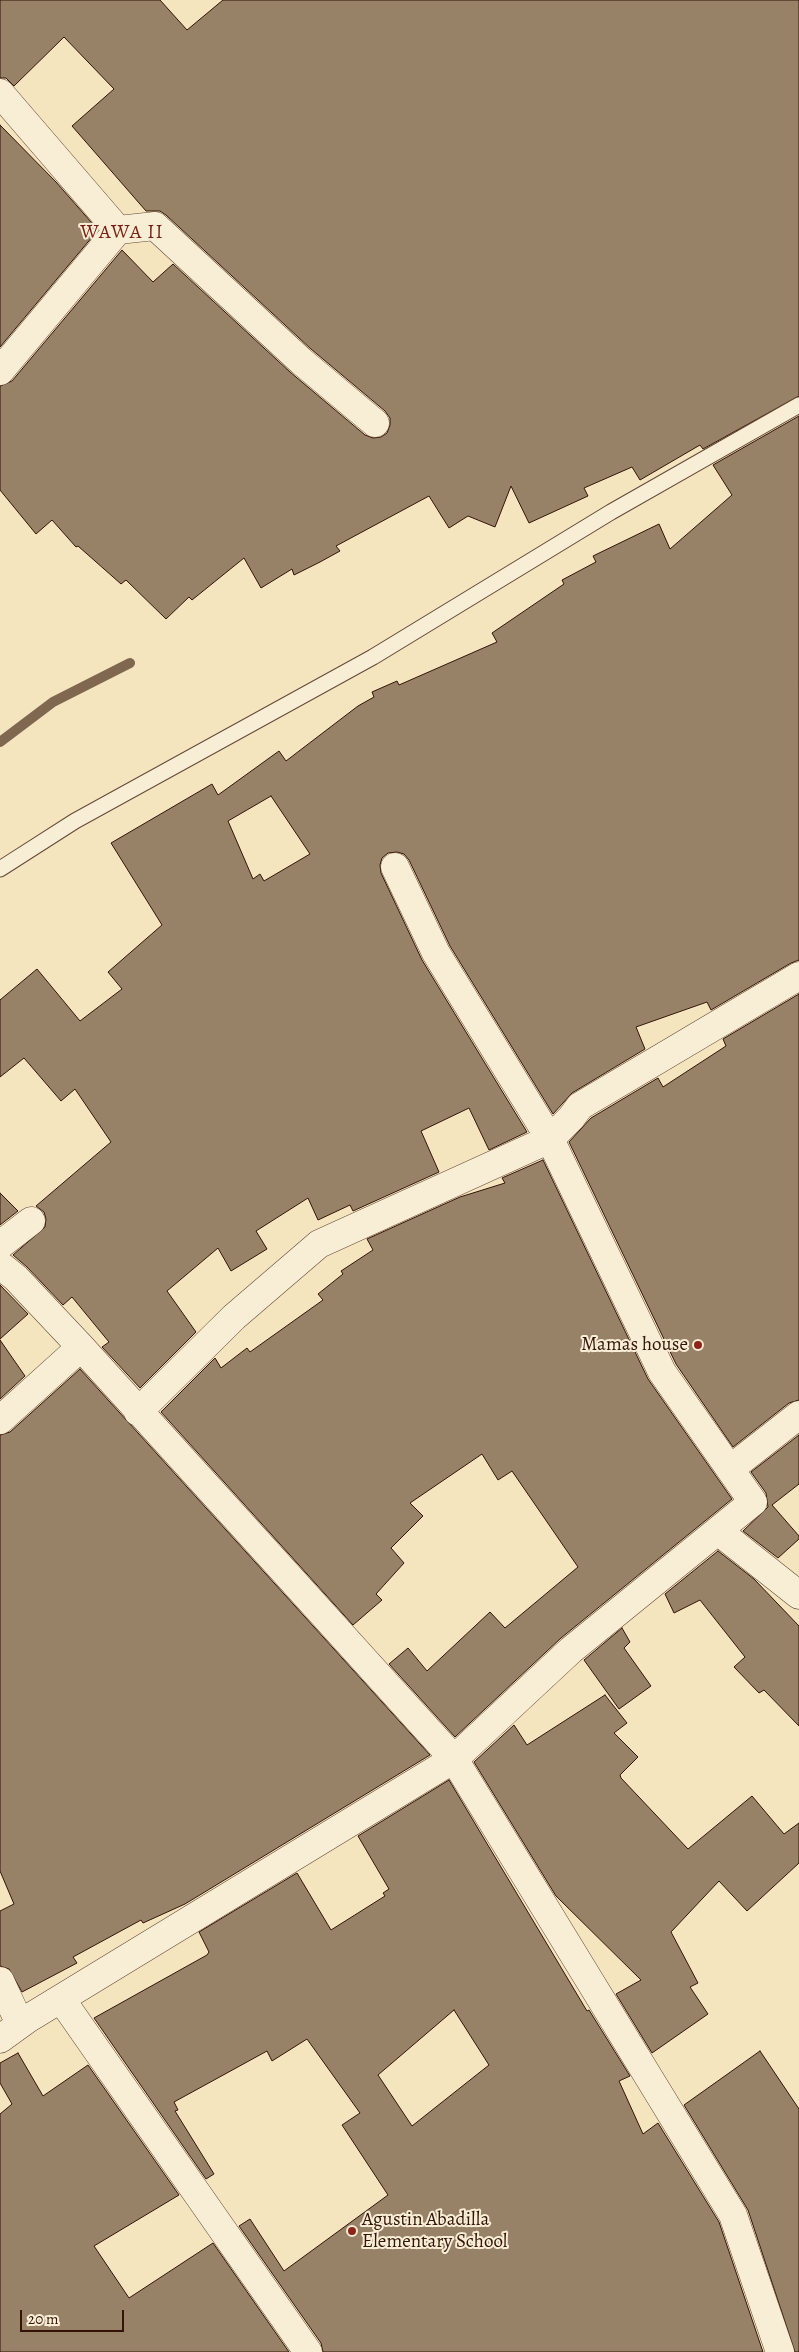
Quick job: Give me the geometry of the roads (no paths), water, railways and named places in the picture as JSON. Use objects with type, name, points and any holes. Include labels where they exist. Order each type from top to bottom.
[{"type":"street","points":[[0,93],[118,230]]},
{"type":"street","points":[[0,371],[118,230],[155,226],[301,361],[375,422]]},
{"type":"street","points":[[0,1981],[10,2032],[60,1999],[454,1759],[571,1650],[753,1502],[662,1372],[550,1139],[436,953],[395,866]]},
{"type":"street","points":[[138,1412],[234,1317],[319,1244],[550,1139],[580,1106],[799,976]]},
{"type":"street","points":[[0,1244],[31,1222]]},
{"type":"street","points":[[0,1265],[16,1278],[81,1348],[454,1759],[733,2215],[780,2352]]},
{"type":"street","points":[[0,1420],[81,1348]]},
{"type":"street","points":[[730,1469],[799,1415]]},
{"type":"street","points":[[718,1531],[799,1595]]},
{"type":"street","points":[[60,1999],[308,2352]]},
{"type":"lane","points":[[0,869],[75,821],[373,657],[611,512],[799,405]]},
{"type":"waterway","points":[[0,742],[53,702],[130,663]]},
{"type":"place","name":"Mamas house","points":[[698,1345]]},
{"type":"place","name":"Agustin Abadilla Elementary School","points":[[352,2231]]},
{"type":"district","name":"WAWA II","points":[[122,233]]}]
